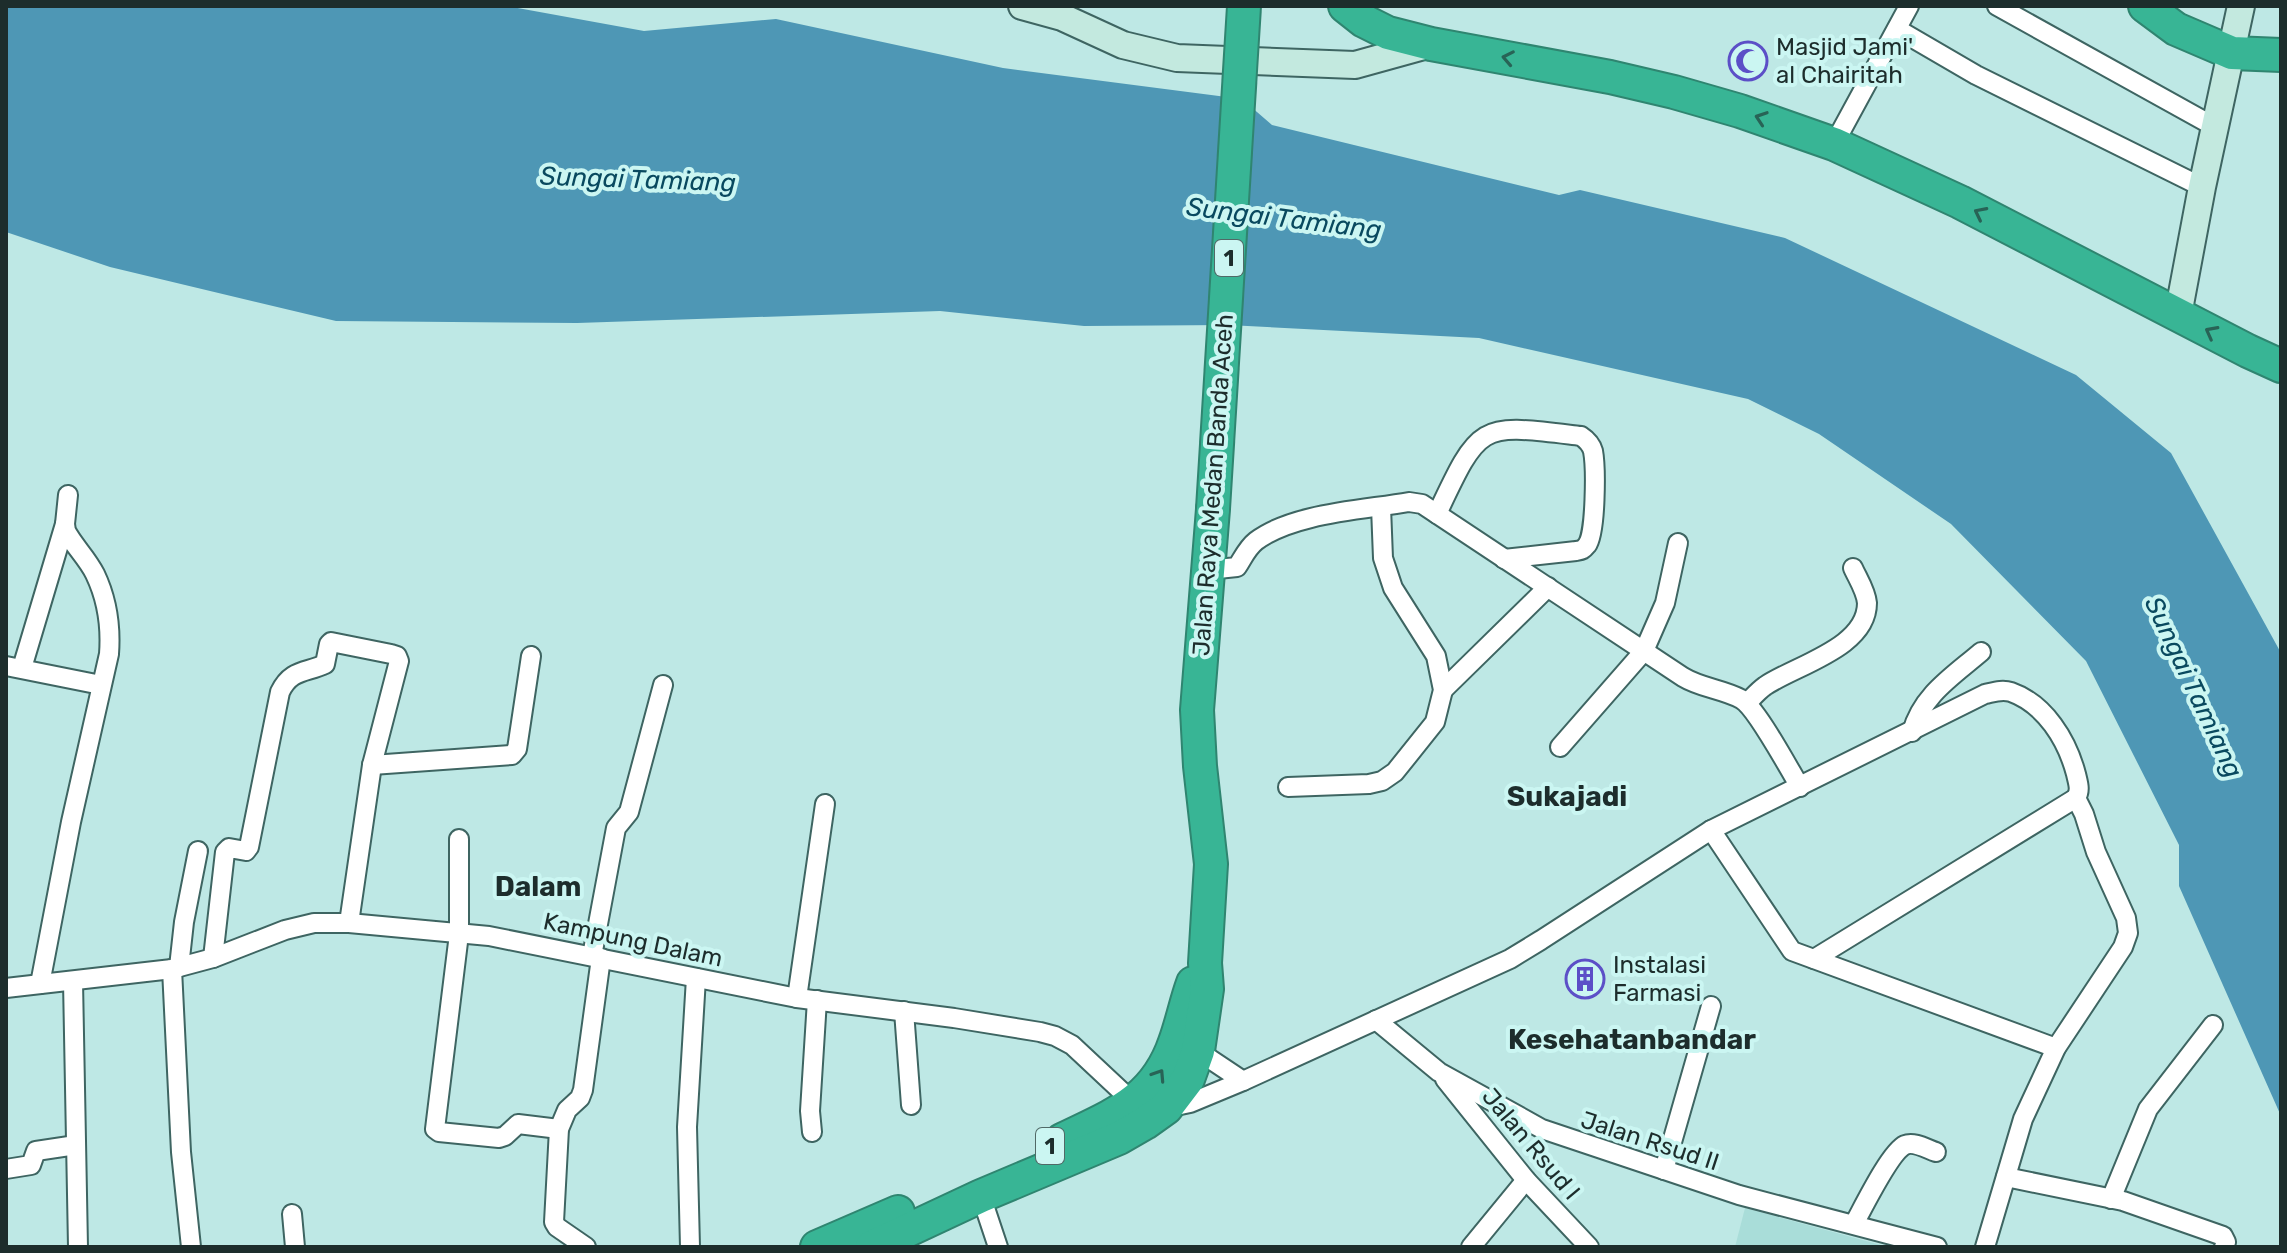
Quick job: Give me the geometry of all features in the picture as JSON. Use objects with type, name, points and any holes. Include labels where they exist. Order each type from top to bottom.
[{"type":"highway","name":"Jalan Raya Medan Banda Aceh","points":[[844,1244],[981,1196],[1119,1138],[1166,1108],[1188,1079],[1198,1051],[1207,1002],[1205,963],[1211,864],[1197,710],[1213,509],[1244,6]]},
{"type":"highway","points":[[1345,6],[1364,21],[1388,33],[1674,92],[1834,144],[1960,202],[2281,366]]},
{"type":"highway","points":[[2145,6],[2176,29],[2232,53],[2281,55]]},
{"type":"highway","name":"Jalan Raya Medan Banda Aceh","points":[[844,1244],[1134,1103],[1166,1065],[1191,986],[1205,963]]},
{"type":"street","points":[[1022,6],[1064,11],[1123,45],[1177,58],[1355,65],[1431,44]]},
{"type":"street","points":[[1834,144],[1909,6]]},
{"type":"street","points":[[1997,6],[2215,127]]},
{"type":"street","points":[[2178,315],[2241,6]]},
{"type":"street","points":[[1897,29],[1976,75],[2202,187]]},
{"type":"street","points":[[1437,514],[1463,459],[1482,437],[1492,432],[1521,429],[1586,439],[1593,450],[1595,495],[1589,543],[1582,550],[1504,559]]},
{"type":"street","points":[[68,495],[65,524],[14,667],[101,685]]},
{"type":"street","points":[[1208,570],[1237,567],[1257,540],[1302,520],[1409,502],[1422,504],[1695,684],[1747,703],[1800,787]]},
{"type":"street","points":[[1288,787],[1369,784],[1388,777],[1435,722],[1443,690],[1436,656],[1393,588],[1383,558],[1381,507]]},
{"type":"street","points":[[40,984],[110,640],[106,607],[95,574],[68,535],[65,524]]},
{"type":"street","points":[[1560,747],[1644,651],[1665,603],[1678,543]]},
{"type":"street","points":[[1747,703],[1765,686],[1839,647],[1856,634],[1865,616],[1866,599],[1853,568]]},
{"type":"street","points":[[1443,690],[1548,587]]},
{"type":"street","points":[[213,958],[225,852],[229,848],[244,852],[249,847],[280,692],[298,672],[325,664],[330,642],[391,654],[399,659],[372,765],[349,923]]},
{"type":"street","points":[[1912,732],[1916,715],[1929,697],[1981,652]]},
{"type":"street","points":[[372,765],[512,755],[517,749],[531,656]]},
{"type":"street","points":[[586,1247],[554,1222],[559,1129],[567,1110],[580,1098],[583,1090],[597,957],[616,828],[629,812],[663,685]]},
{"type":"street","points":[[1166,1108],[1190,1103],[1243,1081],[1520,953],[1711,830],[1985,694],[1999,691],[2012,693],[2038,709],[2063,739],[2075,770],[2079,792],[2076,798],[1814,959]]},
{"type":"street","points":[[1985,1247],[2023,1119],[2056,1048],[2123,947],[2128,933],[2126,918],[2076,798]]},
{"type":"street","points":[[797,998],[825,804]]},
{"type":"street","points":[[1711,830],[1788,948],[2056,1048]]},
{"type":"street","points":[[459,839],[459,934],[435,1129],[439,1132],[502,1138],[518,1124],[559,1129]]},
{"type":"street","points":[[191,1247],[181,1152],[175,968],[198,851]]},
{"type":"street","name":"Kampung Dalam","points":[[6,988],[175,968],[314,923],[349,923],[459,934],[519,941],[797,998],[1040,1032],[1065,1040],[1134,1103]]},
{"type":"street","points":[[690,1247],[687,1127],[696,978]]},
{"type":"street","points":[[73,981],[78,1247]]},
{"type":"street","points":[[812,1132],[810,1111],[817,1000]]},
{"type":"street","points":[[1664,1170],[1711,1006]]},
{"type":"street","points":[[904,1011],[911,1105]]},
{"type":"street","name":"Jalan Rsud II","points":[[1376,1020],[1439,1072],[1542,1129],[1739,1195],[1937,1247]]},
{"type":"street","points":[[2111,1199],[2148,1109],[2213,1025]]},
{"type":"street","points":[[1198,1051],[1243,1081]]},
{"type":"street","name":"Jalan Rsud I","points":[[1439,1072],[1526,1180],[1589,1247]]},
{"type":"street","points":[[1854,1224],[1891,1160],[1902,1147],[1910,1144],[1936,1152]]},
{"type":"street","points":[[6,1169],[31,1165],[36,1151],[76,1145]]},
{"type":"street","points":[[2006,1177],[2111,1199],[2218,1233],[2225,1238],[2224,1247]]},
{"type":"street","points":[[1471,1247],[1526,1180]]},
{"type":"street","points":[[981,1196],[998,1247]]},
{"type":"street","points":[[292,1214],[295,1247]]},
{"type":"shaded area","points":[[1745,1208],[1888,1247],[1735,1247]]},
{"type":"water","name":"Sungai Tamiang","points":[[6,6],[507,6],[644,31],[776,19],[1003,68],[1242,99],[1272,125],[1559,195],[1580,190],[1785,238],[2076,375],[2171,453],[2281,653],[2281,1116],[2179,886],[2179,845],[2086,661],[1951,524],[1819,434],[1748,399],[1479,338],[1228,325],[1084,326],[940,311],[577,323],[336,321],[110,267],[6,232]]},
{"type":"place","name":"Masjid Jami' al Chairitah","points":[[1748,61]]},
{"type":"place","name":"Instalasi Farmasi","points":[[1585,979]]},
{"type":"district","name":"Sukajadi","points":[[1567,796]]},
{"type":"district","name":"Dalam","points":[[538,886]]},
{"type":"district","name":"Kesehatanbandar","points":[[1632,1039]]}]
